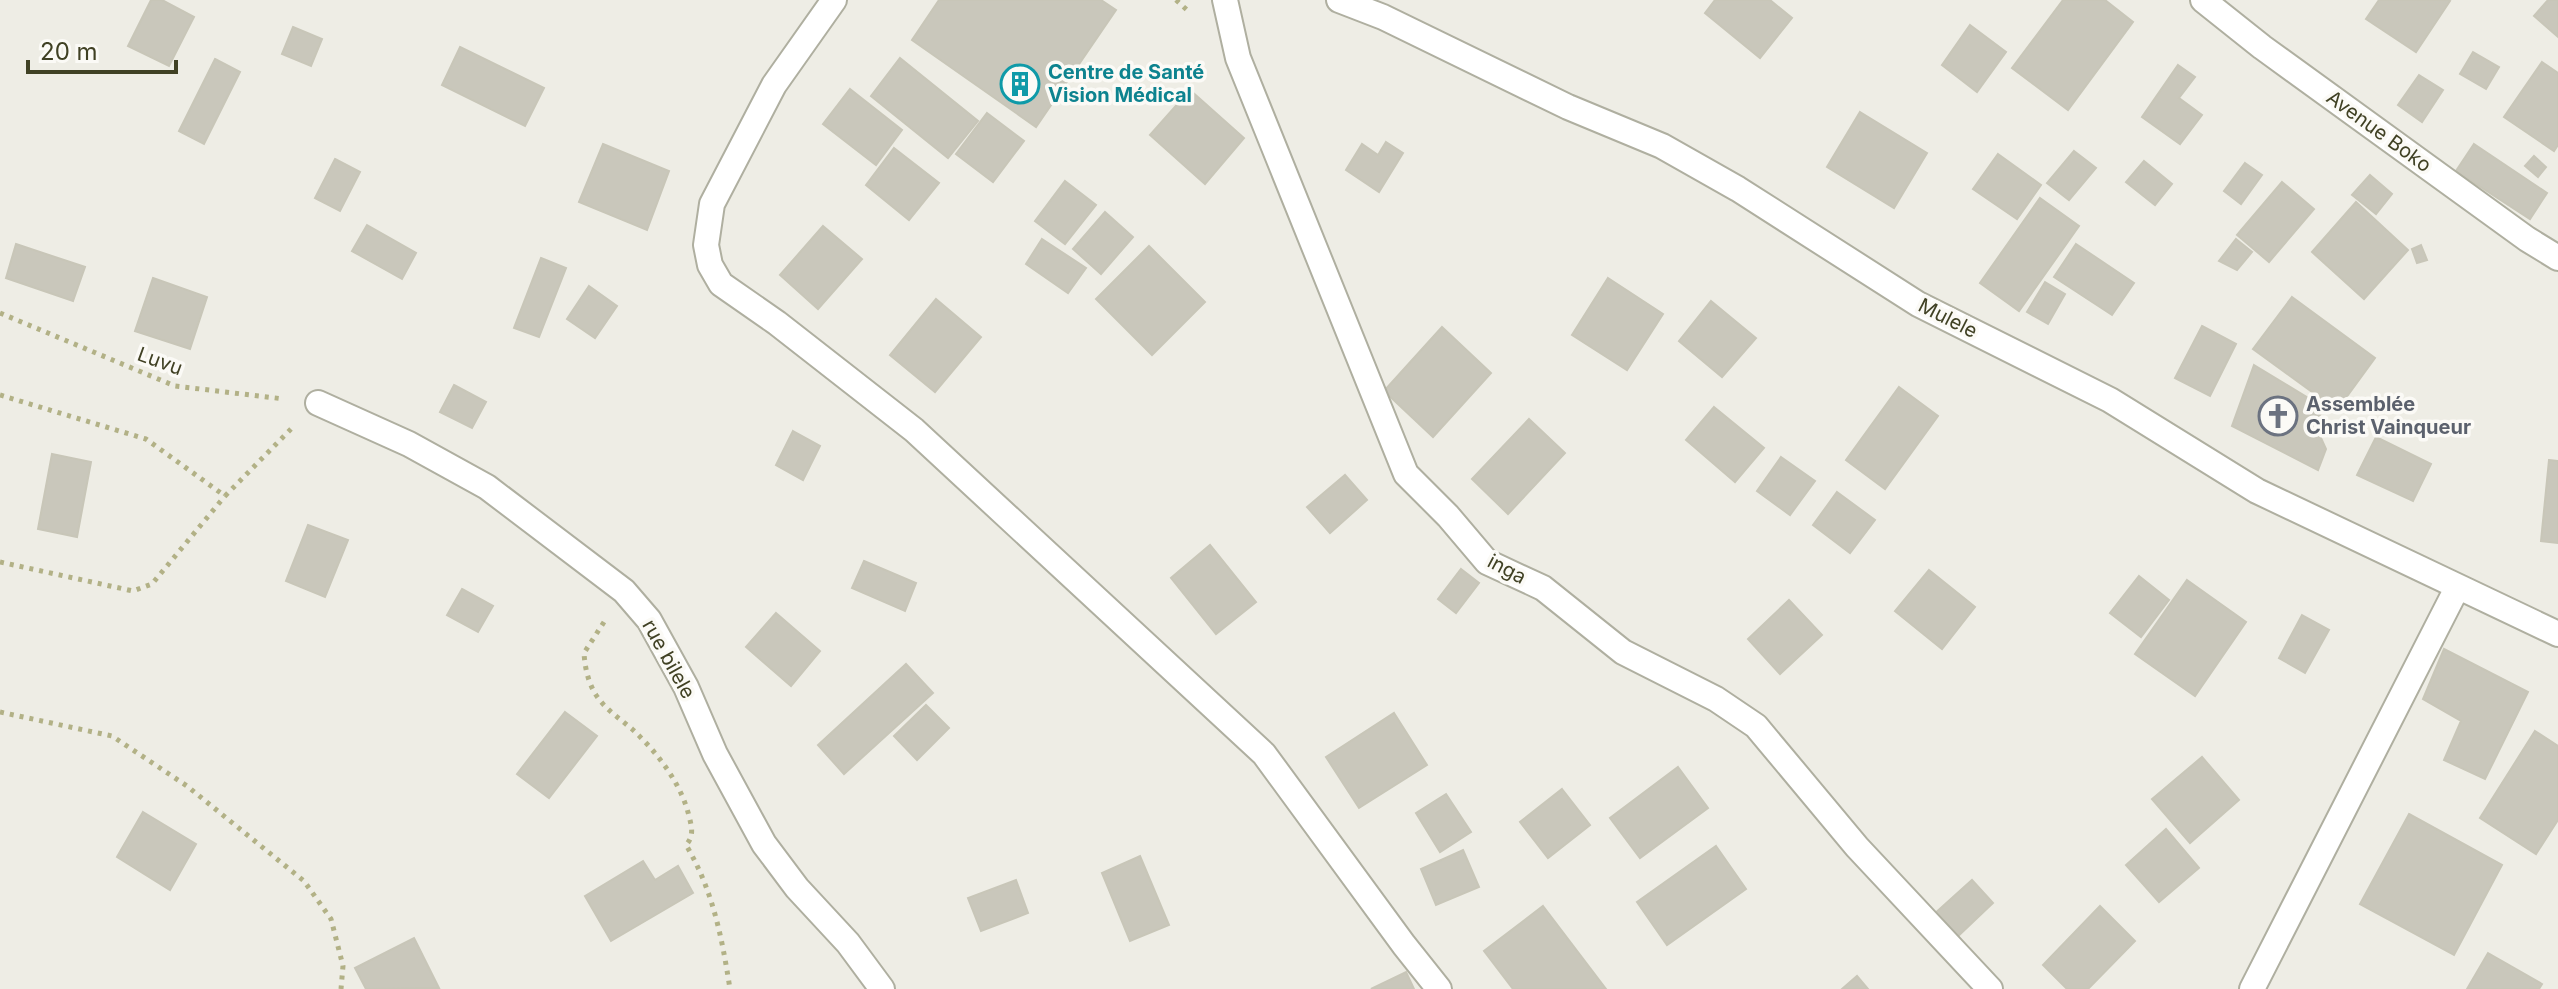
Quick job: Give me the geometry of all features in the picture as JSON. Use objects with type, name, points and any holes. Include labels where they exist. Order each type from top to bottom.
[{"type":"street","points":[[834,0],[774,85],[712,204],[706,245],[710,265],[721,284],[777,323],[914,430],[1264,754],[1439,989]]},
{"type":"street","name":"inga","points":[[1225,0],[1238,58],[1406,474],[1448,516],[1487,562],[1543,588],[1623,652],[1716,699],[1756,726],[1857,847],[1990,989]]},
{"type":"street","name":"Mulele","points":[[1339,0],[1383,17],[1568,107],[1662,146],[1738,189],[1918,304],[2110,400],[2257,491],[2558,634]]},
{"type":"street","name":"Avenue Boko","points":[[2203,0],[2287,65],[2527,239],[2558,258]]},
{"type":"street","name":"rue bilele","points":[[318,403],[409,444],[487,487],[624,591],[649,620],[679,674],[715,754],[764,844],[797,888],[848,943],[882,989]]},
{"type":"street","points":[[2252,989],[2457,588]]},
{"type":"path","name":"Luvu","points":[[0,313],[175,386],[318,403]]},
{"type":"path","points":[[0,395],[146,439],[225,496]]},
{"type":"path","points":[[0,562],[133,591],[152,584],[225,496],[318,403]]},
{"type":"path","points":[[624,591],[584,653],[590,684],[603,704],[635,732],[658,758],[685,799],[692,831],[692,839],[686,845],[706,882],[717,914],[718,935],[730,989]]},
{"type":"path","points":[[0,712],[112,736],[187,786],[304,881],[331,919],[343,966],[341,989]]},
{"type":"building","points":[[151,0],[162,0],[194,17],[169,66],[128,46]]},
{"type":"building","name":"Centre de Santé Vision Médical","points":[[939,0],[1101,0],[1116,10],[1036,127],[912,40]]},
{"type":"building","points":[[1715,0],[1770,0],[1792,18],[1760,58],[1705,13]]},
{"type":"building","points":[[2063,0],[2105,0],[2133,22],[2068,110],[2012,68]]},
{"type":"building","points":[[2379,0],[2450,1],[2416,52],[2366,19]]},
{"type":"building","points":[[2548,0],[2558,0],[2558,37],[2534,16]]},
{"type":"building","points":[[1970,25],[2006,52],[1977,92],[1942,65]]},
{"type":"building","points":[[293,27],[322,39],[311,66],[282,54]]},
{"type":"building","points":[[460,47],[544,88],[525,126],[442,85]]},
{"type":"building","points":[[2473,52],[2499,67],[2486,89],[2460,74]]},
{"type":"building","points":[[900,58],[978,121],[948,158],[871,96]]},
{"type":"building","points":[[215,59],[240,72],[204,144],[179,131]]},
{"type":"building","points":[[2542,62],[2558,73],[2558,145],[2554,151],[2504,117]]},
{"type":"building","points":[[2178,65],[2195,77],[2179,98],[2202,115],[2180,144],[2142,117]]},
{"type":"building","points":[[2419,75],[2443,90],[2422,122],[2398,105]]},
{"type":"building","points":[[850,89],[902,130],[876,165],[823,124]]},
{"type":"building","points":[[1190,90],[1244,138],[1205,184],[1150,135]]},
{"type":"building","points":[[1860,112],[1927,153],[1894,208],[1827,167]]},
{"type":"building","points":[[987,113],[1024,141],[993,182],[956,154]]},
{"type":"building","points":[[1386,142],[1403,153],[1379,192],[1346,170],[1362,144],[1378,155]]},
{"type":"building","points":[[603,144],[669,171],[647,230],[579,202]]},
{"type":"building","points":[[2474,144],[2547,193],[2530,219],[2456,171]]},
{"type":"building","points":[[894,148],[939,183],[909,220],[866,185]]},
{"type":"building","points":[[2074,151],[2096,168],[2069,200],[2047,183]]},
{"type":"building","points":[[1998,154],[2041,185],[2017,219],[1973,189]]},
{"type":"building","points":[[2534,156],[2546,167],[2538,177],[2525,166]]},
{"type":"building","points":[[335,159],[360,172],[340,211],[315,198]]},
{"type":"building","points":[[2144,161],[2172,184],[2155,205],[2126,182]]},
{"type":"building","points":[[2245,163],[2262,175],[2241,204],[2224,191]]},
{"type":"building","points":[[2370,175],[2392,194],[2376,214],[2352,195]]},
{"type":"building","points":[[1065,181],[1096,205],[1065,244],[1035,221]]},
{"type":"building","points":[[2282,182],[2314,209],[2269,262],[2237,235]]},
{"type":"building","points":[[2040,198],[2079,226],[2019,311],[1980,283]]},
{"type":"building","points":[[2356,202],[2408,250],[2364,299],[2312,252]]},
{"type":"building","points":[[1105,212],[1133,237],[1101,274],[1073,249]]},
{"type":"building","points":[[367,225],[416,253],[402,279],[352,251]]},
{"type":"building","points":[[823,226],[862,259],[818,309],[780,275]]},
{"type":"building","points":[[1042,239],[1086,268],[1068,293],[1026,264]]},
{"type":"building","points":[[2236,239],[2252,252],[2237,270],[2219,261]]},
{"type":"building","points":[[16,244],[85,267],[73,301],[6,278]]},
{"type":"building","points":[[2076,244],[2134,283],[2112,315],[2054,277]]},
{"type":"building","points":[[2421,245],[2427,260],[2417,263],[2412,249]]},
{"type":"building","points":[[1149,246],[1205,302],[1152,355],[1096,299]]},
{"type":"building","points":[[541,258],[566,268],[539,337],[514,328]]},
{"type":"building","points":[[153,278],[207,297],[190,349],[135,331]]},
{"type":"building","points":[[1608,278],[1663,314],[1627,370],[1572,335]]},
{"type":"building","points":[[2045,282],[2065,294],[2048,324],[2027,312]]},
{"type":"building","points":[[589,286],[617,306],[595,338],[567,319]]},
{"type":"building","points":[[2292,297],[2375,358],[2337,410],[2253,349]]},
{"type":"building","points":[[936,299],[981,337],[935,392],[890,355]]},
{"type":"building","points":[[1711,301],[1756,338],[1722,377],[1679,341]]},
{"type":"building","points":[[2202,326],[2236,344],[2210,396],[2175,378]]},
{"type":"building","points":[[1442,327],[1491,373],[1433,437],[1384,391]]},
{"type":"building","name":"Assemblée Christ Vainqueur","points":[[2254,365],[2323,407],[2316,427],[2326,449],[2318,470],[2232,426]]},
{"type":"building","points":[[454,385],[486,402],[472,428],[440,412]]},
{"type":"building","points":[[1899,387],[1938,416],[1885,489],[1846,460]]},
{"type":"building","points":[[1714,407],[1764,448],[1735,482],[1686,440]]},
{"type":"building","points":[[1529,419],[1565,453],[1508,514],[1472,479]]},
{"type":"building","points":[[793,431],[820,446],[803,480],[776,465]]},
{"type":"building","points":[[2376,437],[2431,464],[2413,501],[2357,475]]},
{"type":"building","points":[[52,454],[91,462],[77,537],[38,529]]},
{"type":"building","points":[[1781,457],[1815,481],[1790,515],[1757,491]]},
{"type":"building","points":[[2549,460],[2558,461],[2558,543],[2541,541]]},
{"type":"building","points":[[1345,475],[1367,500],[1330,533],[1307,507]]},
{"type":"building","points":[[1837,492],[1875,520],[1850,553],[1813,525]]},
{"type":"building","points":[[308,525],[348,540],[325,597],[286,581]]},
{"type":"building","points":[[1210,545],[1256,602],[1216,634],[1171,578]]},
{"type":"building","points":[[864,561],[916,583],[905,611],[852,588]]},
{"type":"building","points":[[1461,569],[1479,583],[1456,613],[1438,599]]},
{"type":"building","points":[[1929,570],[1975,607],[1942,649],[1895,611]]},
{"type":"building","points":[[2139,576],[2169,600],[2141,637],[2110,613]]},
{"type":"building","points":[[2187,580],[2246,622],[2195,696],[2135,654]]},
{"type":"building","points":[[462,589],[493,606],[478,632],[447,615]]},
{"type":"building","points":[[1789,600],[1822,635],[1780,674],[1748,639]]},
{"type":"building","points":[[776,613],[820,651],[791,686],[746,647]]},
{"type":"building","points":[[2302,615],[2329,630],[2305,673],[2279,658]]},
{"type":"building","points":[[2444,649],[2528,692],[2485,779],[2444,760],[2461,721],[2423,699]]},
{"type":"building","points":[[906,664],[933,693],[844,774],[818,745]]},
{"type":"building","points":[[926,705],[949,728],[917,760],[894,736]]},
{"type":"building","points":[[565,712],[597,736],[549,798],[517,774]]},
{"type":"building","points":[[1394,713],[1427,765],[1359,808],[1326,757]]},
{"type":"building","points":[[2535,731],[2558,746],[2558,820],[2536,854],[2480,818]]},
{"type":"building","points":[[2202,757],[2239,800],[2190,843],[2152,799]]},
{"type":"building","points":[[1678,767],[1708,808],[1640,858],[1610,818]]},
{"type":"building","points":[[1562,789],[1590,825],[1548,858],[1520,822]]},
{"type":"building","points":[[1446,794],[1471,832],[1440,852],[1416,813]]},
{"type":"building","points":[[143,812],[196,844],[170,890],[117,857]]},
{"type":"building","points":[[2409,814],[2502,865],[2454,955],[2360,904]]},
{"type":"building","points":[[2166,829],[2199,868],[2159,902],[2126,865]]},
{"type":"building","points":[[1716,846],[1746,889],[1667,945],[1637,902]]},
{"type":"building","points":[[1463,850],[1479,887],[1436,905],[1421,869]]},
{"type":"building","points":[[1140,856],[1169,925],[1130,941],[1102,873]]},
{"type":"building","points":[[643,861],[655,880],[678,866],[693,893],[611,941],[585,896]]},
{"type":"building","points":[[1016,880],[1028,913],[981,931],[968,898]]},
{"type":"building","points":[[1972,880],[1993,903],[1955,939],[1933,915]]},
{"type":"building","points":[[1543,906],[1606,989],[1513,989],[1484,951]]},
{"type":"building","points":[[2100,906],[2135,941],[2088,989],[2067,989],[2043,965]]},
{"type":"building","points":[[414,938],[439,988],[366,989],[355,968]]},
{"type":"building","points":[[2488,953],[2542,984],[2539,989],[2467,989]]},
{"type":"building","points":[[1406,972],[1414,989],[1371,989]]},
{"type":"building","points":[[1857,976],[1868,989],[1842,989]]},
{"type":"place","name":"Centre de Santé Vision Médical","points":[[1020,84]]},
{"type":"place","name":"Assemblée Christ Vainqueur","points":[[2278,416]]}]
